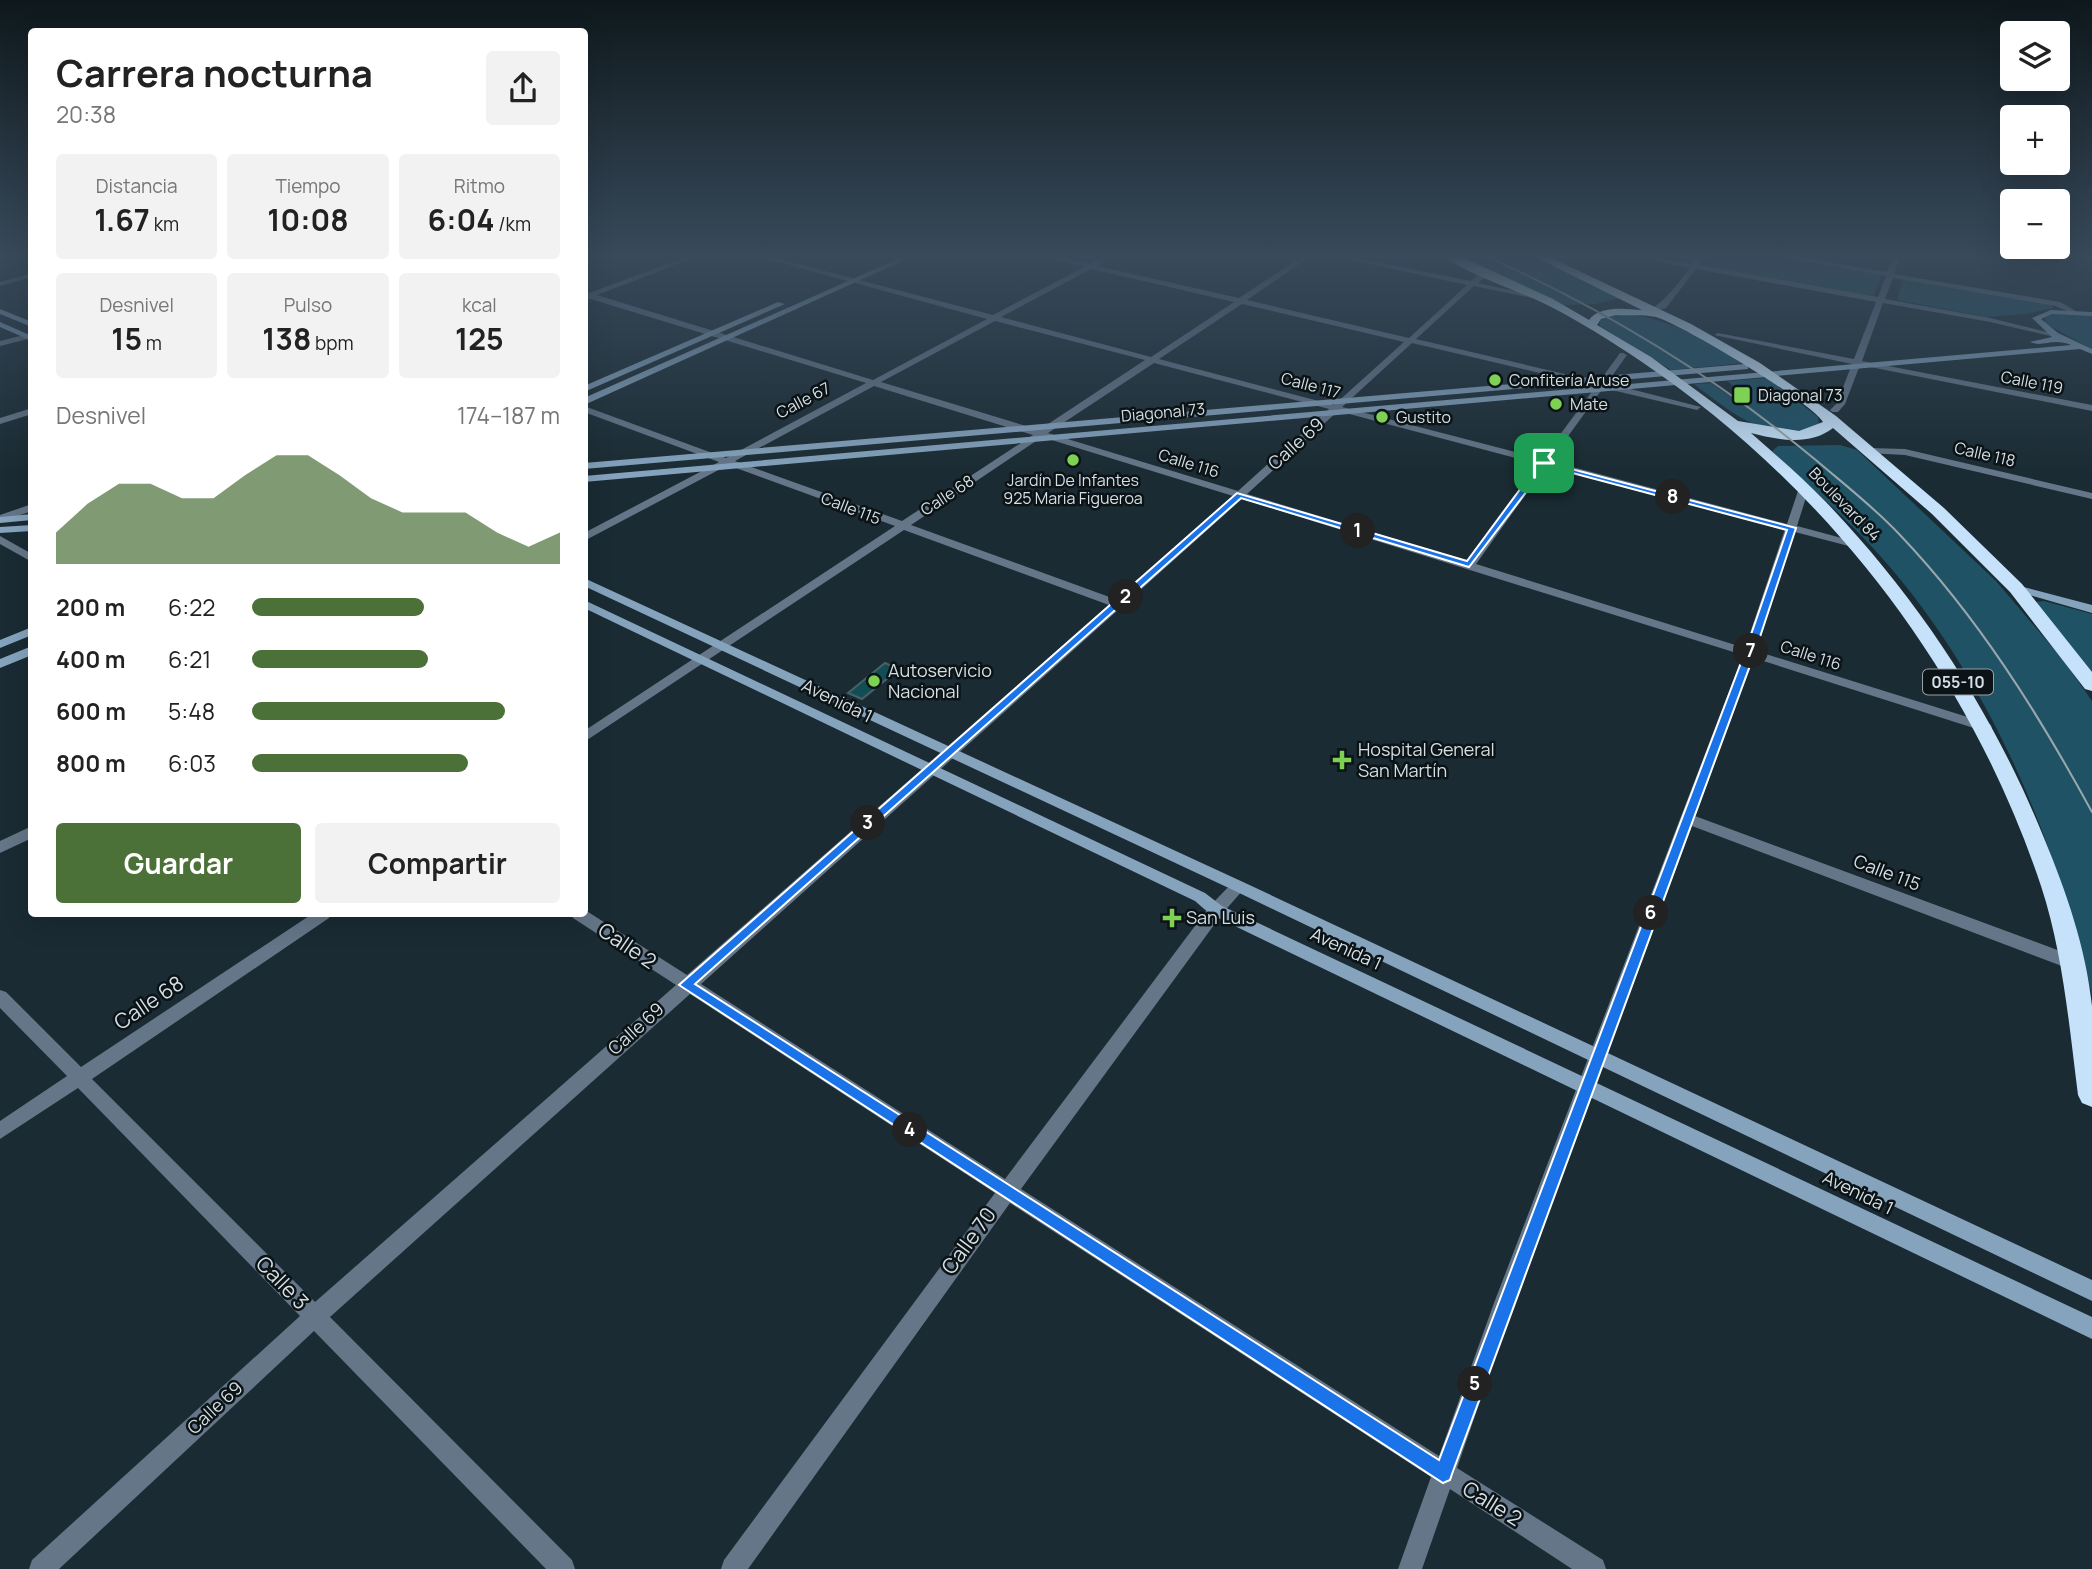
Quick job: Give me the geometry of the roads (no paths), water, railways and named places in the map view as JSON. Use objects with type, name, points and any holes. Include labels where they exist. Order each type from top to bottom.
[{"type":"highway","name":"Boulevard 84","points":[[1597,327],[1667,373],[1732,422],[1804,488],[1862,547],[1971,701],[2048,875],[2073,963]]},
{"type":"highway","points":[[1687,327],[1833,414],[1938,511],[2015,588],[2092,685]]},
{"type":"highway","points":[[1732,422],[1766,432],[1800,435],[1820,431],[1830,424],[1833,414]]},
{"type":"highway","points":[[1763,449],[1778,443],[1840,441],[1868,449]]},
{"type":"highway","name":"055-10","points":[[2073,963],[2087,1035],[2092,1095]]},
{"type":"main road","points":[[7,327],[28,337]]},
{"type":"main road","points":[[588,387],[726,327]]},
{"type":"main road","points":[[588,400],[752,327]]},
{"type":"main road","points":[[2043,327],[2092,353]]},
{"type":"main road","name":"Diagonal 73","points":[[1601,384],[1620,388],[1769,375],[2057,336]]},
{"type":"main road","points":[[1876,365],[2080,347]]},
{"type":"main road","name":"Diagonal 73","points":[[588,479],[713,467],[740,459],[1025,429],[1051,432],[1339,409],[1601,384],[1667,373],[1845,359]]},
{"type":"main road","name":"Diagonal 73","points":[[1051,432],[1318,404],[1339,409],[1587,381]]},
{"type":"main road","name":"Diagonal 73","points":[[588,467],[715,456],[740,459],[1035,437]]},
{"type":"main road","points":[[0,519],[28,517]]},
{"type":"main road","points":[[0,530],[28,528]]},
{"type":"main road","name":"Avenida 1","points":[[588,583],[1238,886],[2092,1291]]},
{"type":"main road","points":[[2015,588],[2092,609]]},
{"type":"main road","name":"Avenida 1","points":[[588,605],[1200,897],[1216,910],[2092,1328]]},
{"type":"main road","points":[[0,644],[28,632]]},
{"type":"main road","points":[[0,664],[28,652]]},
{"type":"street","name":"Calle 116","points":[[694,327],[1025,429],[1035,437],[1051,432],[1240,495],[1984,727]]},
{"type":"street","name":"Calle 67","points":[[740,459],[873,382],[976,327]]},
{"type":"street","name":"Calle 117","points":[[1028,327],[1318,404]]},
{"type":"street","points":[[1051,432],[1201,327]]},
{"type":"street","points":[[1354,327],[1601,384]]},
{"type":"street","name":"Calle 69","points":[[41,1569],[314,1317],[685,985],[1339,409],[1424,327]]},
{"type":"street","points":[[1833,414],[1841,404],[1868,327]]},
{"type":"street","points":[[2020,327],[2057,336]]},
{"type":"street","name":"Calle 119","points":[[1718,335],[2092,408]]},
{"type":"street","points":[[0,344],[28,337]]},
{"type":"street","points":[[1469,565],[1623,355]]},
{"type":"street","points":[[1620,388],[1697,407]]},
{"type":"street","name":"Calle 117","points":[[1339,409],[1862,547]]},
{"type":"street","name":"Calle 115","points":[[588,410],[727,460],[740,459],[899,526],[1118,604]]},
{"type":"street","points":[[0,421],[28,412]]},
{"type":"street","name":"Calle 68","points":[[588,735],[1035,437]]},
{"type":"street","name":"Calle 118","points":[[1868,449],[1905,452],[2092,496]]},
{"type":"street","points":[[588,536],[727,460]]},
{"type":"street","points":[[1410,1569],[1504,1303],[1600,1057],[1750,652],[1804,488]]},
{"type":"street","points":[[0,519],[28,508]]},
{"type":"street","points":[[0,539],[28,556]]},
{"type":"street","name":"Calle 115","points":[[1688,819],[2073,963]]},
{"type":"street","points":[[0,848],[28,833]]},
{"type":"street","name":"Calle 70","points":[[733,1569],[1005,1191],[1216,910],[1238,886]]},
{"type":"street","name":"Calle 68","points":[[0,1131],[319,917]]},
{"type":"street","name":"Calle 2","points":[[583,917],[1594,1569]]},
{"type":"street","name":"Calle 3","points":[[0,997],[563,1569]]},
{"type":"tram line","points":[[1624,327],[1698,372],[1778,430],[1860,497],[1900,535],[1955,599],[2005,667],[2092,812]]},
{"type":"place","name":"Confitería Aruse","points":[[1495,380]]},
{"type":"place","name":"Diagonal 73","points":[[1742,395]]},
{"type":"place","name":"Mate","points":[[1556,404]]},
{"type":"place","name":"Gustito","points":[[1382,417]]},
{"type":"place","name":"Jardín De Infantes 925 Maria Figueroa","points":[[1073,460]]},
{"type":"place","name":"Autoservicio Nacional","points":[[874,681]]},
{"type":"place","name":"Hospital General San Martín","points":[[1342,760]]},
{"type":"place","name":"San Luis","points":[[1172,918]]}]
